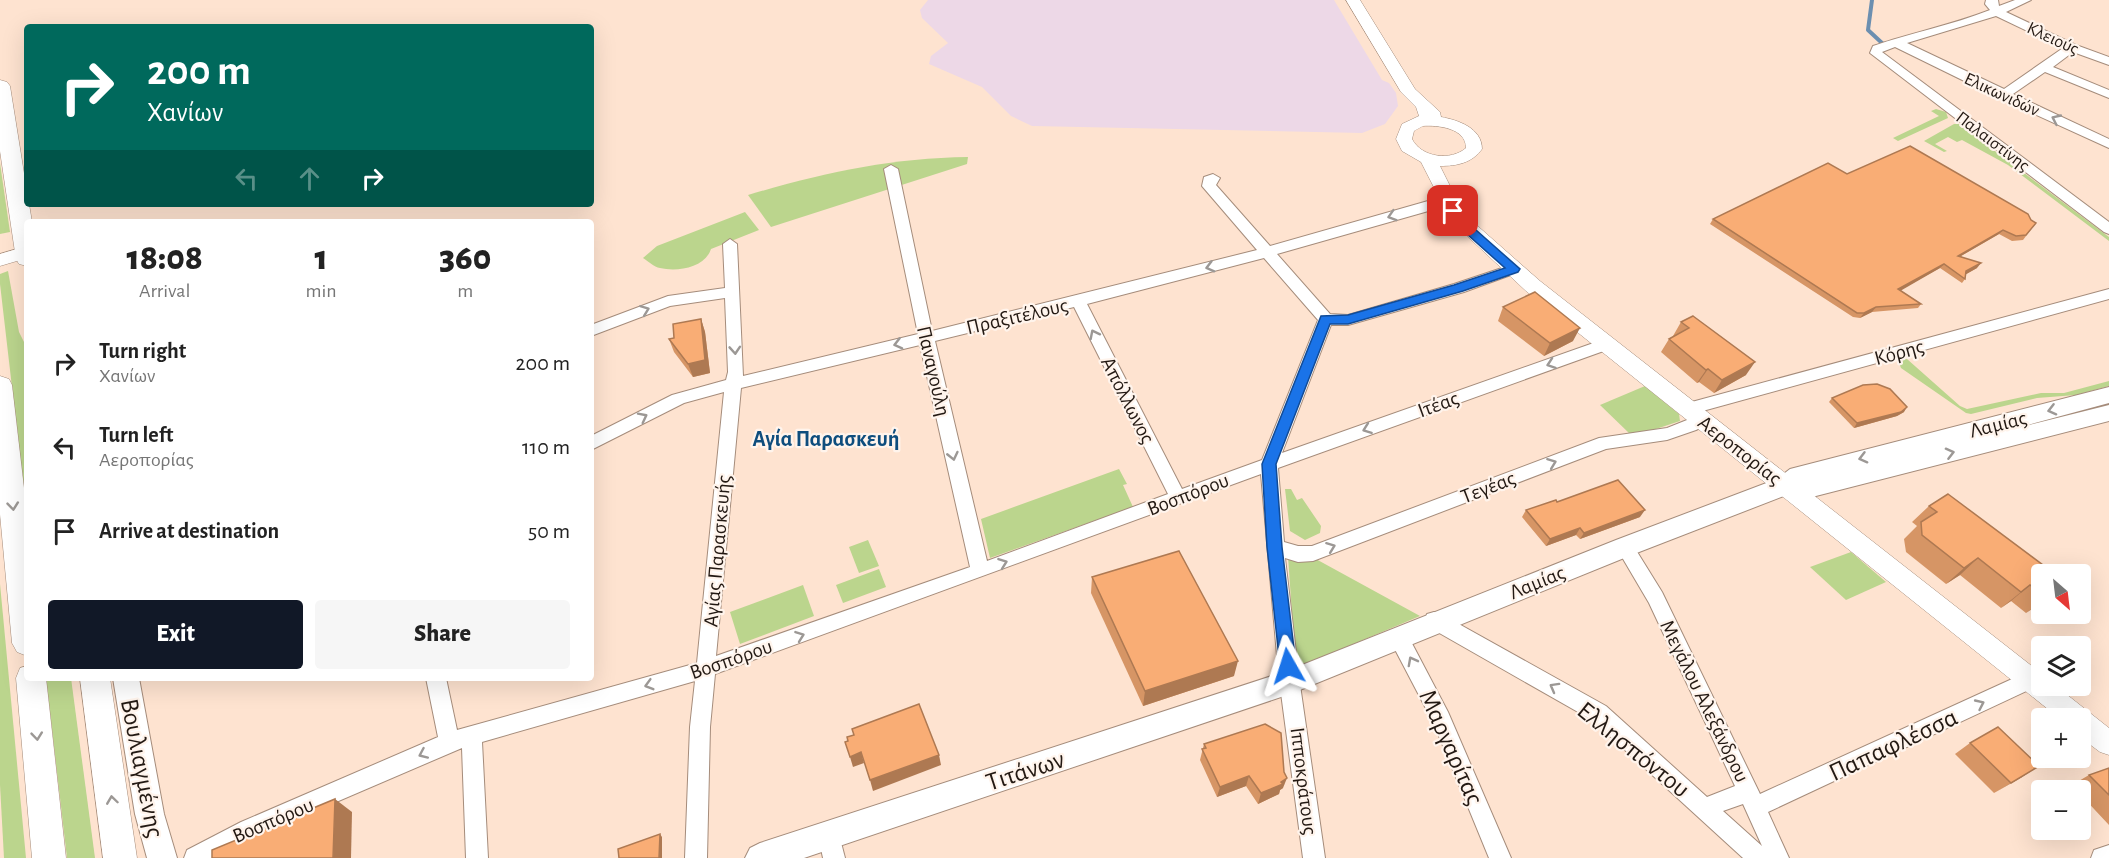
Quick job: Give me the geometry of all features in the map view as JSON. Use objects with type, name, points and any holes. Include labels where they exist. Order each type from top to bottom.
[{"type":"main road","points":[[0,86],[24,238]]},
{"type":"main road","points":[[0,385],[24,614]]},
{"type":"main road","name":"Λαμίας","points":[[1289,680],[1785,486],[1798,476],[2109,396]]},
{"type":"main road","name":"Λαμίας","points":[[1785,486],[1812,488],[2109,413]]},
{"type":"main road","name":"Τιτάνων","points":[[760,858],[832,847],[1289,680]]},
{"type":"main road","points":[[31,681],[49,858]]},
{"type":"main road","name":"Βουλιαγμένης","points":[[95,681],[120,858]]},
{"type":"main road","name":"Βουλιαγμένης","points":[[126,681],[144,788],[154,835],[162,858]]},
{"type":"street","points":[[1353,0],[1393,63],[1422,115],[1431,120],[1454,124],[1463,129],[1474,142],[1469,155],[1452,161],[1428,159],[1413,151],[1405,142],[1406,130],[1422,115]]},
{"type":"street","points":[[1992,0],[1991,4],[1998,12]]},
{"type":"street","points":[[1895,42],[1998,12],[2025,0]]},
{"type":"street","name":"Κλειούς","points":[[1998,12],[2072,48],[2109,61]]},
{"type":"street","name":"Παλαιστίνης","points":[[1895,42],[1877,49],[1876,53],[2109,229]]},
{"type":"street","name":"Ελικωνιδών","points":[[1895,42],[2109,144]]},
{"type":"street","points":[[2003,95],[2072,48]]},
{"type":"street","points":[[2043,67],[2109,94]]},
{"type":"street","name":"Αεροπορίας","points":[[1428,159],[1448,201],[1464,225],[1514,269],[2064,708]]},
{"type":"street","name":"Παναγούλη","points":[[891,169],[926,338],[980,571]]},
{"type":"street","points":[[1213,178],[1209,180],[1209,186],[1326,320],[1348,320],[1459,288],[1514,269]]},
{"type":"street","name":"Πραξιτέλους","points":[[594,442],[678,399],[1078,301],[1267,252],[1448,201]]},
{"type":"street","name":"Αγίας Παρασκευής","points":[[696,858],[700,728],[736,372],[730,244]]},
{"type":"street","points":[[0,250],[24,251]]},
{"type":"street","points":[[0,260],[24,252]]},
{"type":"street","points":[[594,330],[669,301],[731,292]]},
{"type":"street","name":"Κόρης","points":[[1695,415],[2109,294]]},
{"type":"street","name":"Απόλλωνος","points":[[1078,301],[1178,498]]},
{"type":"street","name":"Ιπποκράτους","points":[[1314,858],[1289,680],[1269,464],[1326,320]]},
{"type":"street","name":"Ιτέας","points":[[1269,464],[1606,344]]},
{"type":"street","name":"Τεγέας","points":[[1275,547],[1298,555],[1313,553],[1605,443],[1667,435],[1695,415]]},
{"type":"street","name":"Βοσπόρου","points":[[195,858],[232,837],[449,742],[705,669],[980,571],[1269,464]]},
{"type":"street","name":"Μεγάλου Αλεξάνδρου","points":[[1625,547],[1645,578],[1752,799],[1778,858]]},
{"type":"street","name":"Ελλησπόντου","points":[[1436,621],[1599,713],[1760,858]]},
{"type":"street","name":"Μαργαρίτας","points":[[1399,638],[1413,660],[1442,723],[1500,858]]},
{"type":"street","name":"Παπαφλέσσα","points":[[1706,808],[1752,799],[2030,680]]},
{"type":"street","points":[[437,681],[449,742]]},
{"type":"street","name":"Αεροπορίας","points":[[2091,729],[2109,743]]},
{"type":"street","points":[[472,735],[477,858]]},
{"type":"street","points":[[2102,858],[2109,856]]},
{"type":"shaded area","points":[[928,0],[1334,0],[1382,80],[1389,83],[1396,93],[1398,106],[1385,124],[1362,133],[1032,126],[1011,116],[982,87],[929,64],[931,56],[948,43],[922,18],[920,10]]},
{"type":"green space","points":[[1936,109],[1946,112],[1948,118],[1898,141],[1893,138],[1939,116],[1931,111]]},
{"type":"green space","points":[[1954,124],[1959,124],[2109,237],[2109,241],[2008,165],[1962,140],[1957,142],[1948,137],[1935,144],[1947,151],[1944,152],[1924,141]]},
{"type":"green space","points":[[968,157],[967,164],[771,227],[748,195],[856,168],[911,160]]},
{"type":"green space","points":[[0,163],[10,232],[0,234]]},
{"type":"green space","points":[[745,212],[759,230],[711,249],[703,261],[697,264],[682,269],[667,269],[660,268],[643,258],[657,246]]},
{"type":"green space","points":[[8,271],[19,332],[24,342],[24,490],[0,284],[0,274]]},
{"type":"green space","points":[[1907,359],[1960,406],[1967,409],[2041,393],[2064,393],[2109,381],[2109,386],[2076,395],[2037,398],[1971,414],[1966,413],[1901,368],[1900,360]]},
{"type":"green space","points":[[1645,386],[1679,414],[1680,421],[1647,432],[1630,434],[1600,405]]},
{"type":"green space","points":[[1119,469],[1127,484],[1123,485],[1133,507],[990,558],[981,519]]},
{"type":"green space","points":[[1285,489],[1291,489],[1297,500],[1302,498],[1321,526],[1320,533],[1305,540],[1290,531]]},
{"type":"green space","points":[[868,540],[879,566],[859,573],[849,547]]},
{"type":"green space","points":[[1851,552],[1886,582],[1846,600],[1810,567]]},
{"type":"green space","points":[[1288,557],[1306,562],[1314,558],[1420,616],[1306,664],[1299,662],[1295,656]]},
{"type":"green space","points":[[879,569],[886,587],[843,603],[836,585]]},
{"type":"green space","points":[[0,584],[26,858],[4,858],[0,785]]},
{"type":"green space","points":[[803,585],[814,616],[740,644],[730,612]]},
{"type":"green space","points":[[46,681],[71,681],[95,858],[67,858]]},
{"type":"building","points":[[1910,146],[2028,214],[2036,223],[2026,235],[2016,236],[2003,230],[1958,256],[1981,263],[1966,271],[1965,279],[1944,264],[1898,289],[1921,304],[1876,307],[1864,313],[1857,313],[1713,219],[1828,163],[1847,174]]},
{"type":"building","points":[[1535,292],[1580,328],[1550,343],[1503,307]]},
{"type":"building","points":[[1693,316],[1755,362],[1722,380],[1708,369],[1706,370],[1669,339],[1689,328],[1681,322]]},
{"type":"building","points":[[701,319],[705,360],[688,364],[669,339],[674,338],[673,324]]},
{"type":"building","points":[[1877,384],[1890,389],[1907,407],[1901,412],[1857,423],[1832,398],[1863,385]]},
{"type":"building","points":[[1618,480],[1645,510],[1584,533],[1580,528],[1550,539],[1526,510],[1556,500],[1557,502]]},
{"type":"building","points":[[1948,494],[2042,564],[2031,564],[2031,586],[2021,592],[1978,558],[1964,568],[1922,535],[1921,522],[1937,512],[1929,506]]},
{"type":"building","points":[[1179,551],[1238,661],[1145,691],[1092,577]]},
{"type":"building","points":[[919,704],[939,755],[870,780],[861,752],[850,757],[845,742],[848,741],[847,737],[854,735],[852,729]]},
{"type":"building","points":[[1265,724],[1281,733],[1284,772],[1287,778],[1281,782],[1283,784],[1261,793],[1249,776],[1220,787],[1202,749],[1206,748],[1204,744]]},
{"type":"building","points":[[1998,727],[2031,758],[2031,768],[2036,768],[2011,783],[1970,743]]},
{"type":"building","points":[[2109,768],[2109,795],[2089,775]]},
{"type":"building","points":[[335,799],[333,858],[212,858],[212,850]]},
{"type":"building","points":[[660,834],[659,858],[619,858],[618,849]]},
{"type":"waterway","points":[[1872,0],[1868,30],[1882,43]]},
{"type":"district","name":"Αγία Παρασκευή","points":[[826,438]]},
{"type":"route","points":[[1288,666],[1269,464],[1326,320],[1348,320],[1459,288],[1514,269],[1472,232],[1453,211]]}]
